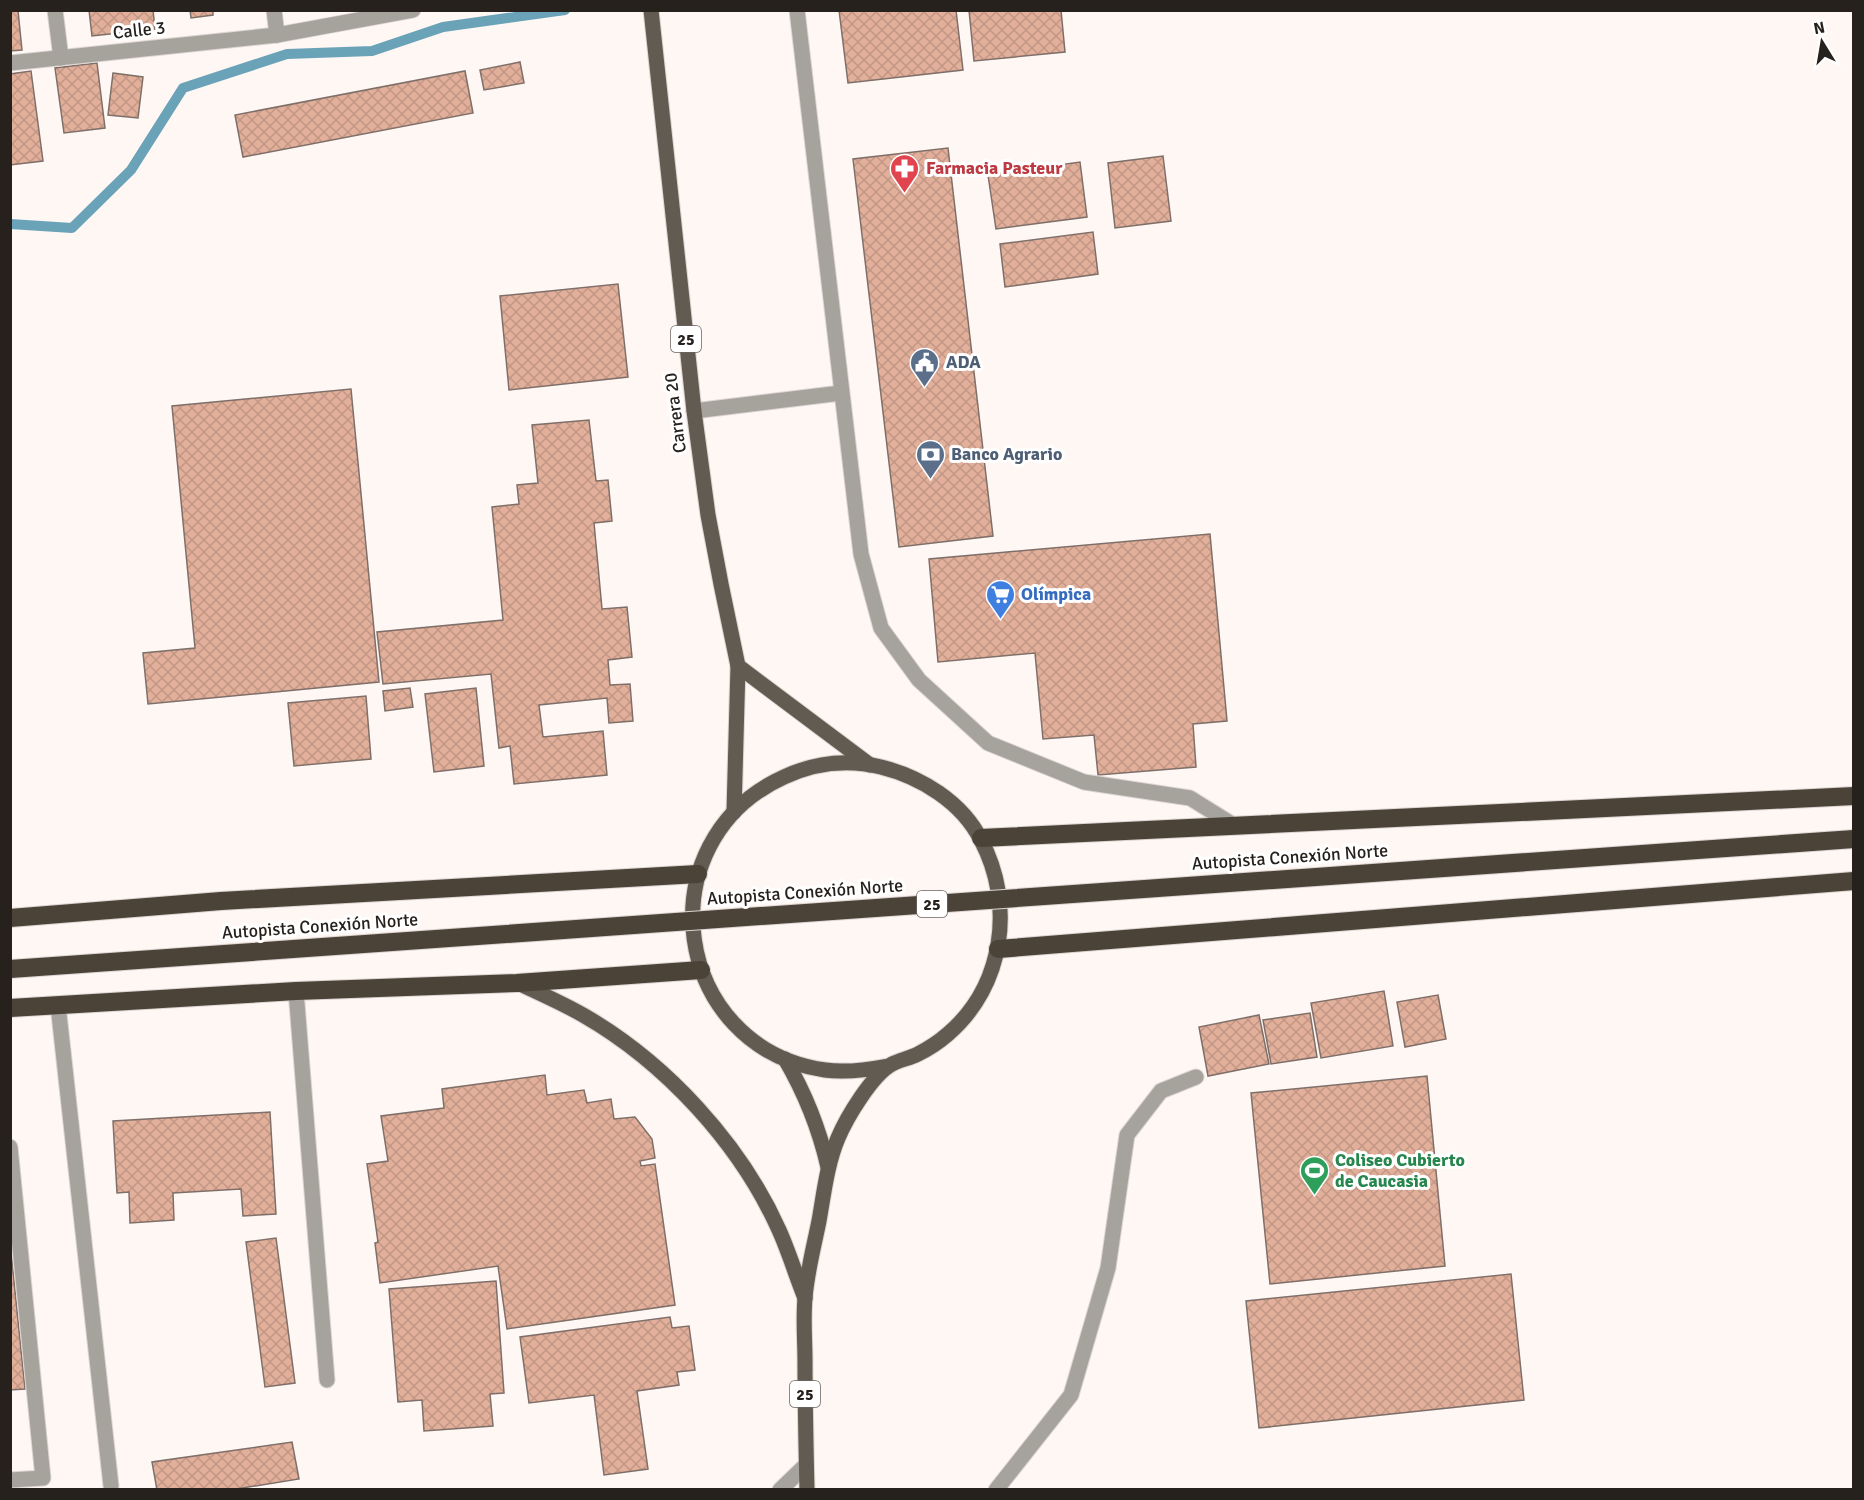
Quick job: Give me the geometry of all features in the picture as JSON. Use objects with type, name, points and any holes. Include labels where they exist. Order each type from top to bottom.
[{"type":"highway","points":[[981,838],[1854,796]]},
{"type":"highway","name":"Autopista Conexión Norte","points":[[10,969],[1854,839]]},
{"type":"highway","points":[[10,918],[221,901],[698,874]]},
{"type":"highway","points":[[998,949],[1854,881]]},
{"type":"highway","points":[[10,1008],[296,991],[517,983],[701,970]]},
{"type":"main road","name":"Carrera 20","points":[[651,10],[694,411],[710,527],[738,666],[734,812]]},
{"type":"main road","name":"25","points":[[738,666],[870,765]]},
{"type":"main road","name":"25","points":[[845,763],[870,765],[897,771],[922,782],[945,797],[965,816],[981,838],[996,874],[1002,911],[998,949],[988,981],[971,1010],[947,1034],[919,1053],[888,1066],[847,1071],[825,1070],[785,1059],[763,1047],[743,1032],[726,1014],[701,970],[693,939],[692,906],[698,874],[706,852],[734,812],[752,795],[796,771],[820,765],[845,763]]},
{"type":"main road","points":[[517,983],[583,1015],[644,1056],[698,1107],[743,1165],[779,1230],[805,1298]]},
{"type":"main road","name":"25","points":[[785,1059],[812,1111],[828,1168]]},
{"type":"main road","name":"25","points":[[807,1490],[805,1298],[828,1168],[837,1139],[851,1113],[868,1088],[888,1066]]},
{"type":"street","points":[[56,10],[61,58]]},
{"type":"street","points":[[274,10],[277,35]]},
{"type":"street","name":"Calle 3","points":[[10,63],[277,35],[412,10]]},
{"type":"street","points":[[797,10],[861,554],[881,628],[919,680],[988,743],[1084,782],[1190,798],[1235,825]]},
{"type":"street","points":[[694,411],[841,393]]},
{"type":"street","points":[[296,991],[327,1380]]},
{"type":"street","points":[[58,1005],[111,1486]]},
{"type":"street","points":[[996,1490],[1071,1395],[1108,1268],[1127,1135],[1161,1091],[1196,1077]]},
{"type":"street","points":[[10,1147],[43,1478],[10,1480]]},
{"type":"street","points":[[780,1490],[806,1465]]},
{"type":"building","points":[[10,10],[20,10],[18,11],[22,50],[10,51]]},
{"type":"building","points":[[89,10],[153,10],[155,29],[92,36]]},
{"type":"building","points":[[190,10],[213,10],[213,15],[191,18]]},
{"type":"building","points":[[839,10],[956,10],[963,70],[848,83]]},
{"type":"building","points":[[969,10],[1061,10],[1065,52],[974,61]]},
{"type":"building","points":[[520,62],[524,83],[484,90],[480,70]]},
{"type":"building","points":[[97,63],[105,128],[64,133],[55,68]]},
{"type":"building","points":[[31,71],[43,161],[10,165],[10,74]]},
{"type":"building","points":[[465,71],[473,113],[243,157],[235,115]]},
{"type":"building","points":[[113,73],[143,77],[138,118],[108,115]]},
{"type":"building","points":[[948,148],[993,536],[899,547],[853,159]]},
{"type":"building","points":[[1163,156],[1171,221],[1115,228],[1108,163]]},
{"type":"building","points":[[1080,162],[1087,217],[996,229],[988,175]]},
{"type":"building","points":[[1093,232],[1098,274],[1005,287],[1000,244]]},
{"type":"building","points":[[618,284],[628,377],[509,390],[500,296]]},
{"type":"building","points":[[351,389],[379,682],[148,704],[143,653],[195,648],[172,406]]},
{"type":"building","points":[[589,420],[596,481],[608,480],[612,521],[594,523],[602,609],[627,607],[632,657],[608,660],[610,685],[630,684],[633,721],[609,723],[607,698],[539,705],[543,737],[603,731],[607,775],[514,784],[510,746],[499,748],[491,674],[383,684],[377,632],[503,620],[492,507],[519,504],[517,485],[538,483],[532,425]]},
{"type":"building","points":[[1210,534],[1227,721],[1193,724],[1196,767],[1098,775],[1094,735],[1043,739],[1035,653],[938,662],[929,559]]},
{"type":"building","points":[[410,688],[413,707],[385,711],[383,691]]},
{"type":"building","points":[[476,688],[484,766],[434,772],[425,694]]},
{"type":"building","points":[[366,696],[371,759],[294,766],[288,703]]},
{"type":"building","points":[[1384,991],[1393,1046],[1321,1058],[1311,1003]]},
{"type":"building","points":[[1438,995],[1446,1039],[1405,1047],[1397,1002]]},
{"type":"building","points":[[1310,1013],[1317,1057],[1271,1064],[1263,1020]]},
{"type":"building","points":[[1259,1015],[1269,1064],[1208,1076],[1199,1027]]},
{"type":"building","points":[[545,1075],[547,1095],[584,1090],[587,1103],[611,1099],[614,1119],[635,1117],[652,1139],[655,1158],[640,1161],[641,1166],[655,1164],[675,1305],[507,1329],[498,1266],[380,1283],[375,1243],[378,1242],[367,1164],[388,1161],[381,1116],[444,1108],[442,1089]]},
{"type":"building","points":[[1427,1076],[1445,1266],[1270,1284],[1251,1093]]},
{"type":"building","points":[[270,1112],[276,1214],[243,1216],[241,1189],[173,1193],[174,1220],[130,1223],[129,1192],[117,1193],[113,1121]]},
{"type":"building","points":[[276,1238],[295,1383],[265,1387],[246,1242]]},
{"type":"building","points":[[10,1242],[25,1389],[10,1390]]},
{"type":"building","points":[[1511,1274],[1524,1400],[1259,1428],[1246,1301]]},
{"type":"building","points":[[496,1281],[504,1393],[490,1394],[493,1426],[424,1431],[422,1400],[398,1402],[389,1289]]},
{"type":"building","points":[[670,1317],[672,1328],[689,1326],[695,1370],[677,1372],[679,1385],[637,1391],[648,1469],[604,1475],[594,1395],[529,1403],[520,1337]]},
{"type":"building","points":[[292,1442],[299,1479],[230,1490],[157,1490],[152,1462]]},
{"type":"waterway","points":[[10,224],[72,228],[131,170],[183,88],[287,54],[372,51],[443,27],[565,10]]},
{"type":"place","name":"Farmacia Pasteur","points":[[905,194]]},
{"type":"place","name":"ADA","points":[[925,388]]},
{"type":"place","name":"Banco Agrario","points":[[930,480]]},
{"type":"place","name":"Olímpica","points":[[1000,620]]},
{"type":"place","name":"Coliseo Cubierto de Caucasia","points":[[1314,1196]]}]
